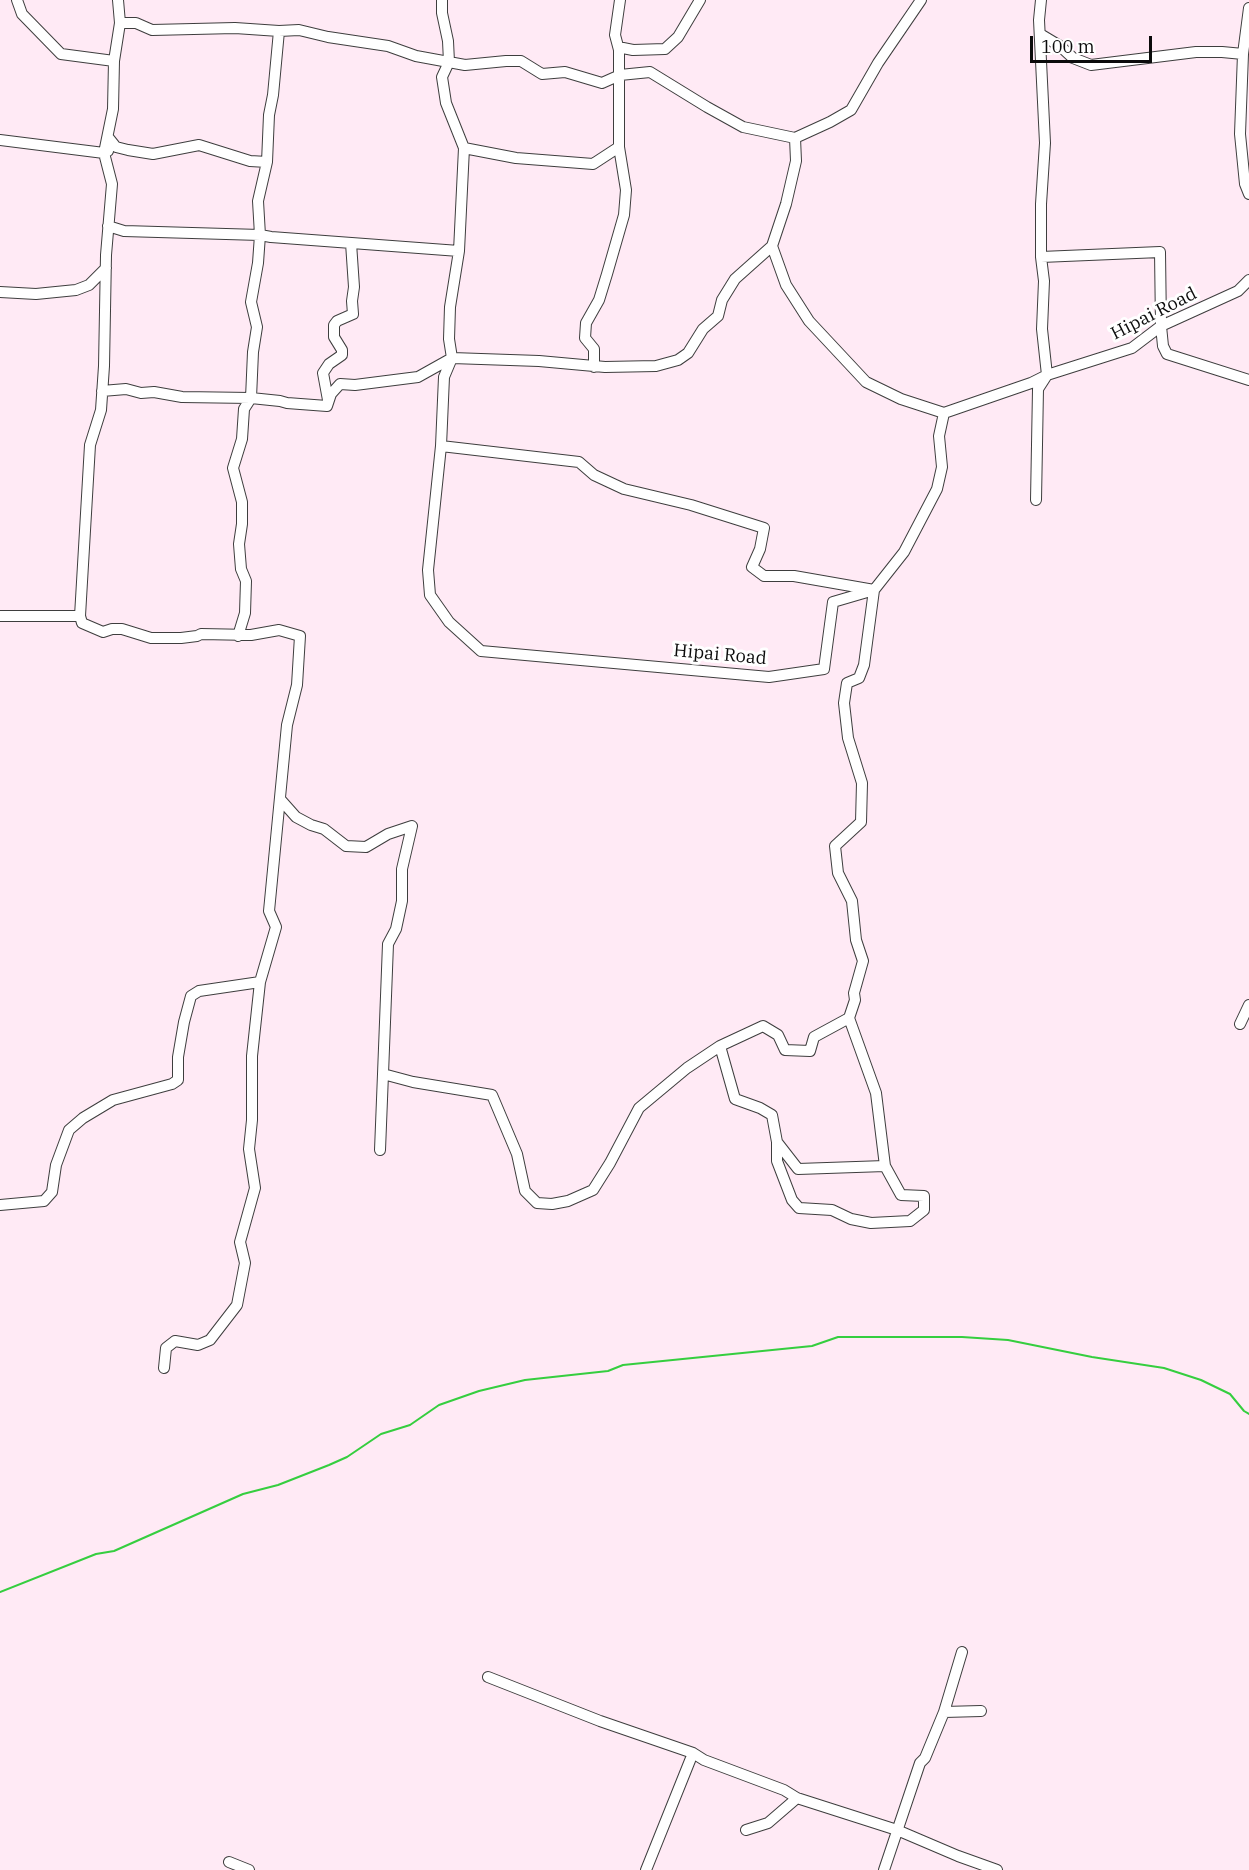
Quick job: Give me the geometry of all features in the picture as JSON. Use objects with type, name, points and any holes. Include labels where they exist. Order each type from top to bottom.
[{"type":"street","points":[[17,0],[22,14],[61,54],[114,61]]},
{"type":"street","points":[[118,0],[120,23],[114,61],[113,109],[104,153],[112,184],[108,226],[101,410],[90,445],[80,616],[82,623],[103,632],[122,629],[151,638],[181,638],[201,634],[238,636],[279,630],[300,636],[297,685],[287,725],[269,911],[276,927],[260,982],[252,1056],[252,1120],[249,1149],[255,1188],[240,1242],[245,1263],[237,1305],[210,1340],[198,1345],[175,1341],[166,1348],[164,1368]]},
{"type":"street","points":[[442,0],[442,13],[448,40],[448,62],[442,77],[446,103],[465,148],[516,158],[592,164],[619,147]]},
{"type":"street","points":[[594,367],[594,349],[585,338],[586,323],[599,300],[624,215],[626,190],[619,147],[620,75],[619,50],[615,35],[620,0]]},
{"type":"street","points":[[619,50],[623,48],[665,49],[678,37],[699,0]]},
{"type":"street","points":[[120,23],[136,23],[152,30],[235,28],[299,30],[328,38],[388,46],[416,56],[465,65],[521,61],[542,74],[565,72],[602,83],[620,75],[650,72],[743,127],[795,138],[851,110],[878,63],[921,0]]},
{"type":"street","points":[[1036,500],[1038,388],[1047,375],[1042,328],[1044,281],[1041,257],[1041,204],[1045,143],[1040,34],[1041,0]]},
{"type":"street","points":[[1249,8],[1243,54],[1240,134],[1245,184],[1249,194]]},
{"type":"street","points":[[238,636],[245,613],[246,581],[241,569],[239,544],[242,502],[233,468],[242,439],[244,409],[251,398],[253,352],[257,327],[251,302],[260,235],[258,201],[267,162],[269,115],[279,31]]},
{"type":"street","points":[[1040,34],[1060,46],[1073,58],[1091,65],[1196,52],[1243,54]]},
{"type":"street","points":[[108,137],[117,147]]},
{"type":"street","points":[[328,400],[340,384],[355,385],[418,377],[452,358],[539,361],[594,367],[656,366],[678,360],[688,353],[704,329],[718,316],[722,300],[735,279],[772,246],[786,204],[796,160],[795,138]]},
{"type":"street","points":[[0,140],[104,153],[117,147],[153,154],[198,145],[250,161],[267,162]]},
{"type":"street","name":"Hipai Road","points":[[465,148],[459,251],[450,307],[448,339],[452,358],[444,377],[441,446],[428,570],[430,594],[449,622],[481,651],[769,677],[824,669],[833,602],[874,590]]},
{"type":"street","points":[[108,226],[124,231],[260,235],[459,251]]},
{"type":"street","points":[[102,391],[126,389],[141,393],[154,392],[182,397],[251,398],[327,406],[323,373],[329,364],[342,355],[342,350],[334,337],[334,325],[337,321],[353,314],[351,243]]},
{"type":"street","points":[[720,1046],[735,1099],[772,1114],[777,1142],[777,1161],[792,1200],[799,1208],[832,1210],[851,1219],[871,1223],[910,1221],[924,1210],[924,1196],[901,1195],[885,1166],[876,1093],[849,1018],[863,961],[856,940],[852,901],[838,873],[835,846],[861,822],[862,783],[848,738],[844,703],[847,683],[859,678],[864,665],[874,590],[904,552],[937,489],[942,467],[939,436],[944,413],[901,399],[866,382],[809,321],[786,285],[772,246]]},
{"type":"street","points":[[1041,257],[1160,252],[1161,326],[1163,345],[1167,354],[1249,380]]},
{"type":"street","points":[[0,292],[36,294],[76,290],[89,285],[106,268]]},
{"type":"street","name":"Hipai Road","points":[[944,413],[1031,383],[1047,375],[1132,348],[1161,326],[1238,291],[1249,280]]},
{"type":"street","points":[[441,446],[579,462],[594,475],[624,489],[691,505],[764,528],[760,549],[752,567],[764,576],[794,576],[874,590]]},
{"type":"street","points":[[0,616],[80,616]]},
{"type":"street","points":[[280,799],[296,817],[324,829],[346,846],[366,847],[388,834],[412,826],[404,857],[402,901],[396,929],[388,944],[380,1150]]},
{"type":"street","points":[[0,1205],[44,1201],[52,1192],[56,1165],[69,1130],[83,1118],[113,1100],[172,1084],[178,1080],[180,1045],[191,996],[199,991],[260,982]]},
{"type":"street","points":[[1240,1024],[1249,1005]]},
{"type":"street","points":[[383,1074],[413,1082],[492,1095],[517,1154],[525,1191],[537,1203],[552,1204],[568,1201],[593,1190],[639,1108],[687,1068],[720,1046],[763,1026],[778,1035],[785,1050],[810,1051],[814,1036],[849,1018]]},
{"type":"street","points":[[777,1142],[798,1169],[885,1166]]},
{"type":"street","points":[[884,1870],[920,1763],[925,1758],[944,1713],[962,1653]]},
{"type":"street","points":[[488,1677],[600,1721],[693,1753],[704,1760],[784,1790],[797,1798],[897,1830],[997,1870]]},
{"type":"street","points":[[944,1713],[981,1711]]},
{"type":"street","points":[[646,1870],[693,1753]]},
{"type":"street","points":[[746,1830],[768,1823],[797,1798]]},
{"type":"street","points":[[229,1862],[249,1870]]},
{"type":"waterway","points":[[0,1592],[96,1554],[114,1551],[243,1494],[278,1485],[329,1465],[347,1457],[381,1434],[410,1425],[439,1405],[479,1391],[525,1380],[608,1371],[623,1365],[812,1346],[838,1337],[962,1337],[1008,1340],[1092,1357],[1164,1368],[1201,1380],[1230,1394],[1249,1414]]}]
